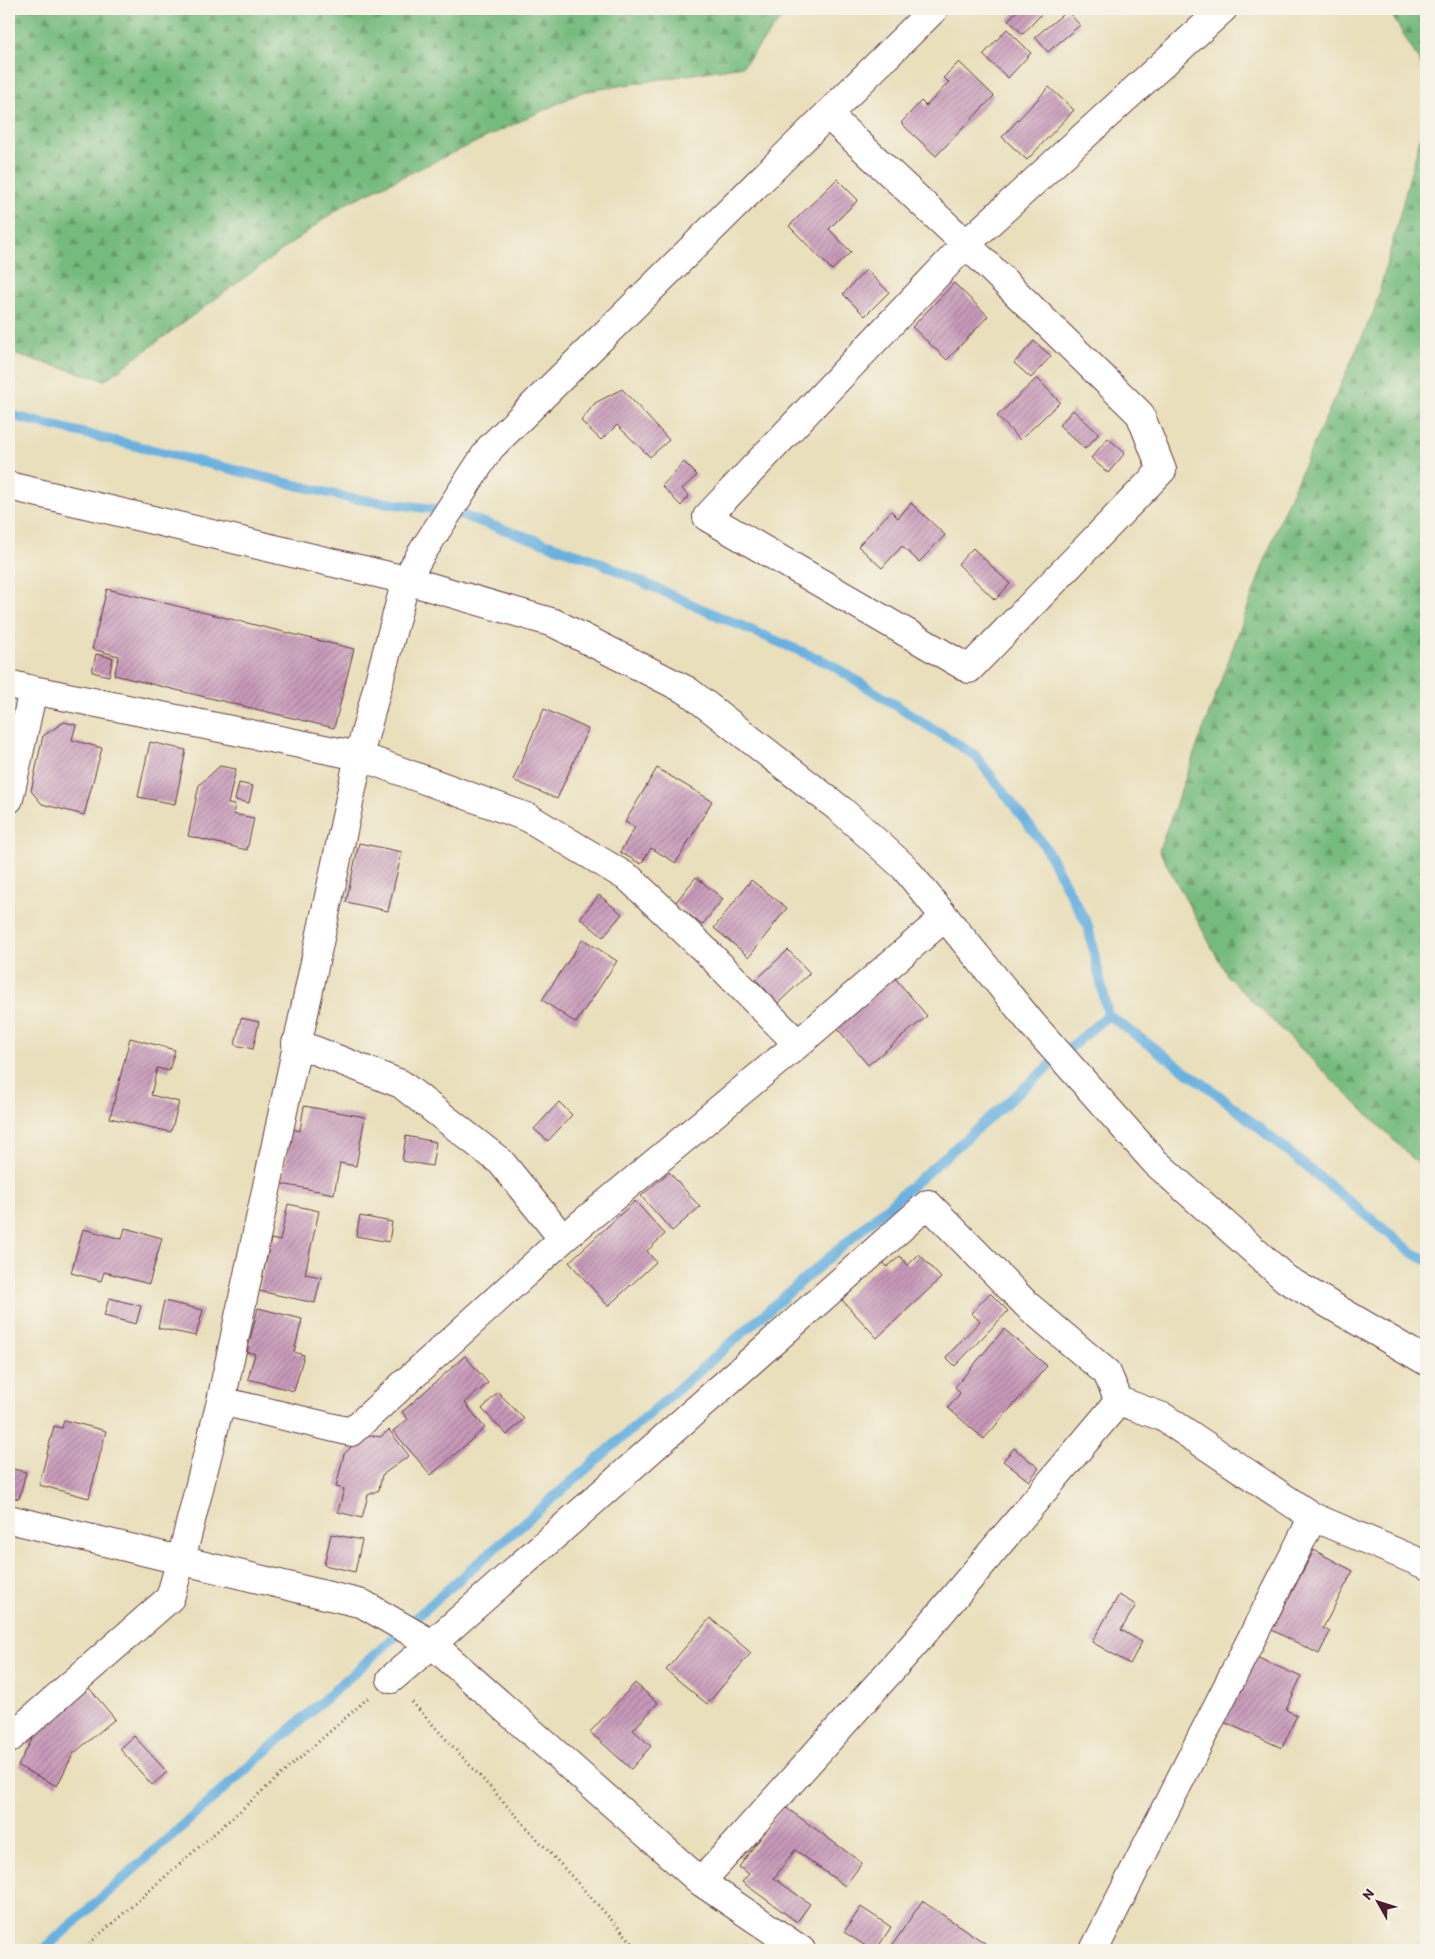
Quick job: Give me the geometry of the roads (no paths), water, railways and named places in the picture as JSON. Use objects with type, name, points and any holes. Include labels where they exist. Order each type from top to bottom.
[{"type":"street","points":[[9,1738],[170,1598],[222,1401],[296,1043],[359,756],[406,580],[490,448],[934,9]]},
{"type":"street","points":[[828,115],[966,244],[1140,414],[1162,470],[969,669],[707,517],[966,244],[1223,9]]},
{"type":"street","points":[[9,486],[406,580],[554,623],[688,692],[840,810],[904,867],[1033,1025],[1155,1162],[1286,1279],[1426,1361]]},
{"type":"street","points":[[9,799],[21,687],[359,756],[529,818],[630,879],[706,951],[798,1044]]},
{"type":"street","points":[[222,1401],[351,1432],[563,1240],[798,1044],[945,916]]},
{"type":"street","points":[[296,1043],[401,1084],[501,1162],[563,1240]]},
{"type":"street","points":[[391,1679],[928,1204],[1027,1305],[1107,1373],[1119,1401],[1163,1417],[1313,1517],[1426,1565]]},
{"type":"street","points":[[700,1882],[917,1641],[1119,1401]]},
{"type":"street","points":[[1094,1950],[1313,1517]]},
{"type":"street","points":[[9,1519],[363,1604],[432,1644],[700,1882],[801,1950]]},
{"type":"waterway","points":[[9,415],[349,498],[449,511],[589,558],[830,664],[975,755],[1044,845],[1088,926],[1108,1015],[1216,1093],[1413,1253],[1426,1260]]},
{"type":"waterway","points":[[43,1950],[455,1583],[1108,1015]]}]
